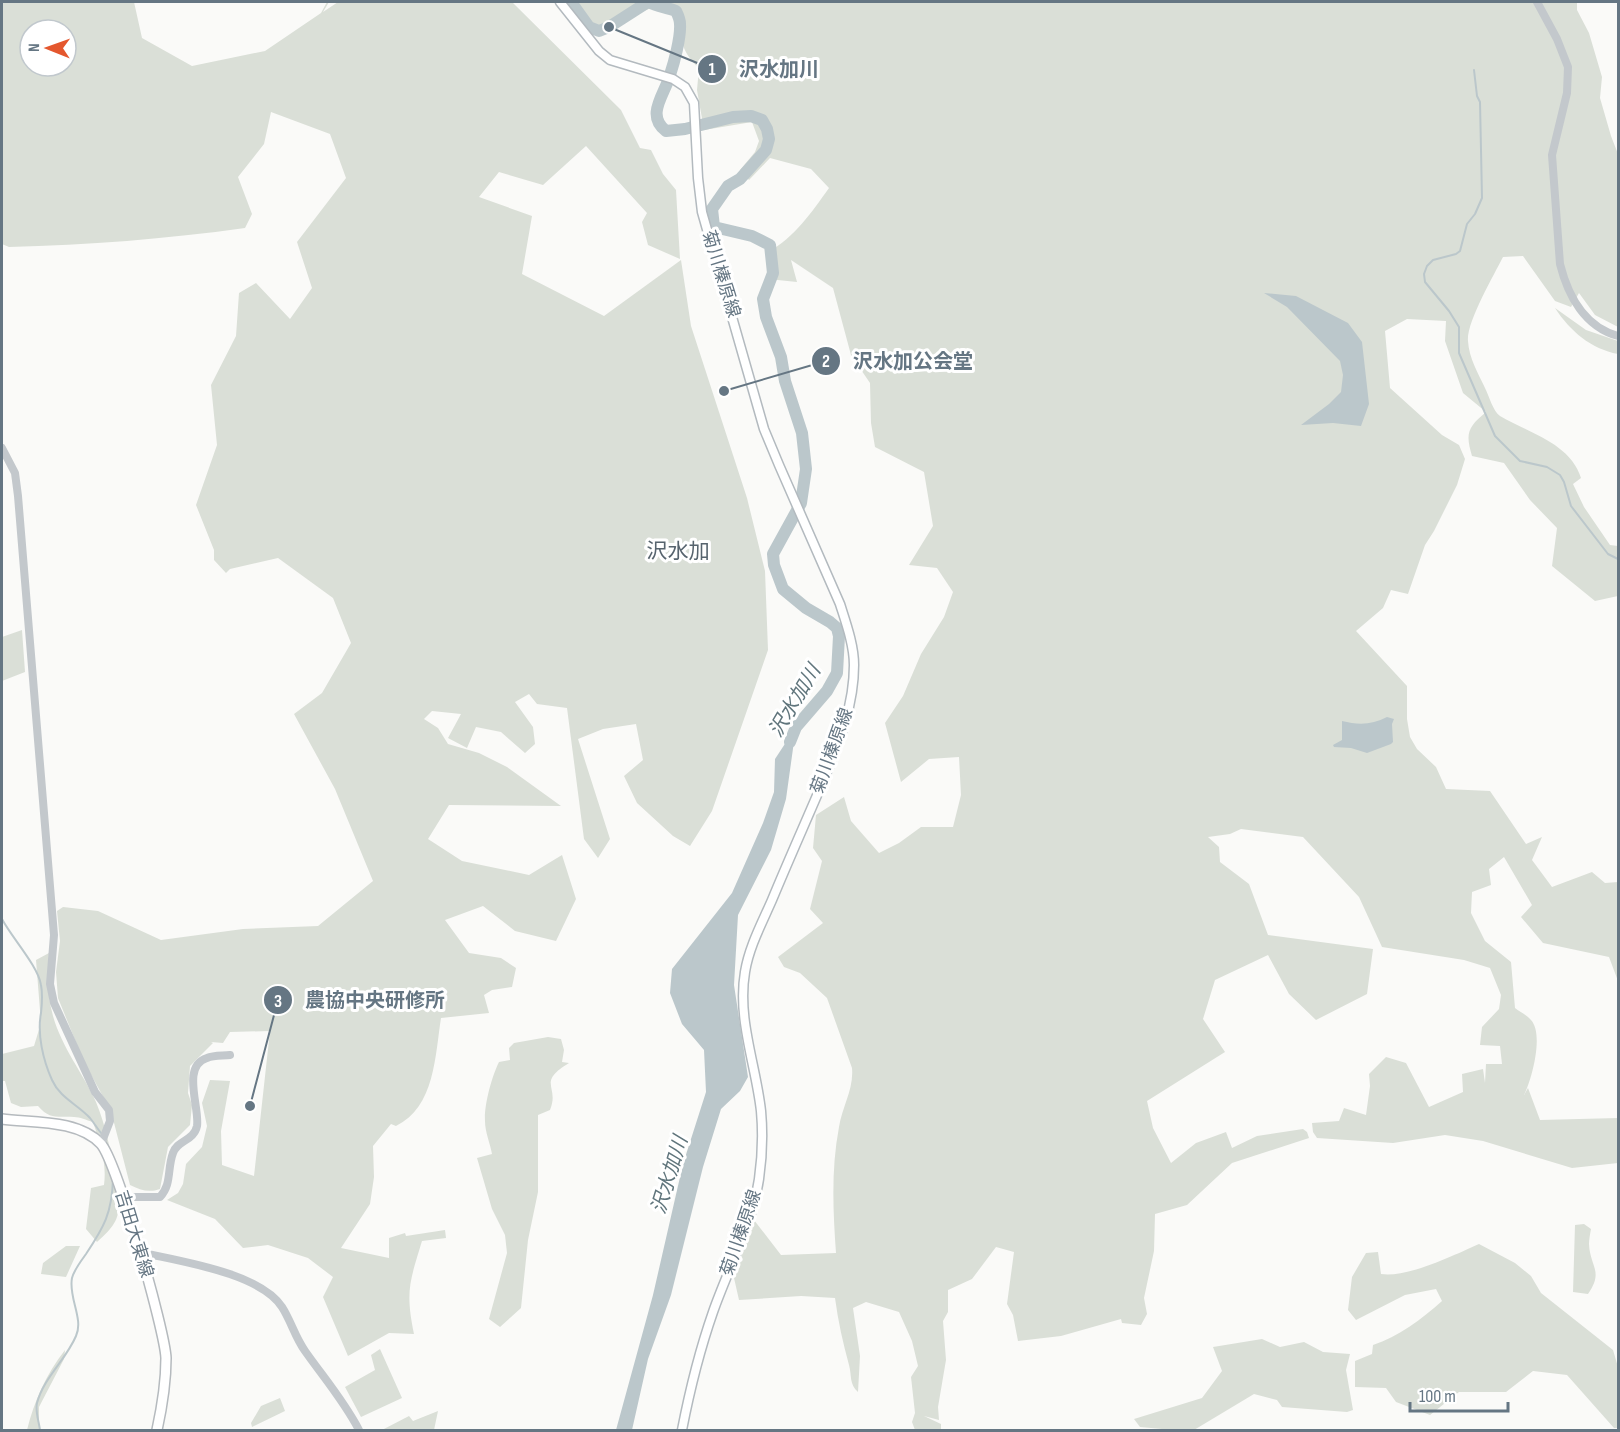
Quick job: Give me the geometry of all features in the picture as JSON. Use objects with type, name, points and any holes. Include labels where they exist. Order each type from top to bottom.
[{"type":"main road","name":"菊川榛原線","points":[[560,2],[599,51],[610,60],[673,80],[685,87],[694,104],[700,197],[764,429],[848,627],[854,663],[852,696],[844,727],[755,940],[745,970],[742,995],[761,1112],[759,1180],[751,1212],[695,1367],[682,1431]]},
{"type":"main road","points":[[2,1119],[61,1125],[88,1135],[101,1144]]},
{"type":"main road","name":"吉田大東線","points":[[101,1144],[123,1197],[162,1334],[166,1357],[165,1387],[158,1431]]},
{"type":"street","points":[[1537,2],[1560,46],[1568,74],[1567,93],[1552,155],[1560,264],[1564,278],[1587,318],[1602,330],[1618,336]]},
{"type":"street","points":[[2,448],[15,473],[18,496],[54,935],[50,984],[54,1003],[95,1092],[109,1110],[110,1121],[101,1144]]},
{"type":"street","points":[[123,1197],[160,1197],[166,1190],[172,1154],[177,1145],[190,1138],[197,1127],[197,1106],[192,1087],[196,1067],[201,1060],[208,1057],[230,1056]]},
{"type":"street","points":[[139,1252],[225,1272],[253,1285],[275,1299],[282,1307],[297,1340],[344,1402],[359,1431]]},
{"type":"shaded area","points":[[2,2],[134,2],[142,38],[192,66],[265,51],[321,13],[327,2],[329,2],[323,12],[338,2],[512,2],[621,110],[640,148],[651,150],[663,174],[676,190],[680,259],[648,245],[642,222],[647,213],[586,146],[543,185],[499,172],[479,197],[532,216],[522,274],[604,316],[681,260],[691,326],[747,498],[765,571],[768,650],[712,811],[690,846],[673,836],[637,803],[624,776],[643,760],[636,724],[603,729],[578,739],[610,839],[598,858],[584,839],[567,708],[537,704],[529,694],[515,702],[533,727],[535,744],[525,753],[501,732],[476,727],[467,748],[448,738],[461,714],[432,711],[424,719],[438,728],[448,744],[479,753],[507,767],[561,806],[449,805],[428,839],[462,861],[529,875],[562,855],[576,899],[556,941],[515,931],[483,906],[445,920],[469,953],[501,958],[516,968],[512,987],[492,990],[484,995],[489,1013],[441,1018],[431,1079],[426,1093],[419,1106],[409,1117],[396,1126],[391,1124],[373,1146],[374,1177],[370,1204],[341,1248],[389,1258],[389,1238],[405,1233],[406,1236],[445,1230],[446,1238],[422,1241],[409,1296],[414,1334],[389,1333],[348,1356],[323,1297],[333,1277],[308,1258],[268,1245],[243,1248],[215,1219],[167,1200],[178,1193],[183,1184],[186,1164],[202,1147],[207,1126],[202,1103],[210,1080],[230,1081],[221,1131],[222,1165],[254,1176],[270,1031],[230,1032],[223,1043],[211,1042],[213,1043],[190,1066],[188,1093],[192,1105],[190,1125],[168,1147],[160,1189],[141,1190],[130,1185],[111,1111],[84,1062],[58,998],[56,972],[60,941],[57,911],[63,907],[98,911],[161,940],[243,929],[318,926],[373,881],[335,789],[294,714],[322,693],[351,643],[333,598],[278,558],[230,569],[226,573],[214,560],[214,550],[196,505],[217,445],[211,385],[236,336],[239,293],[256,283],[290,319],[312,288],[297,242],[346,178],[330,134],[271,112],[264,144],[238,177],[252,214],[245,228],[98,243],[9,247],[2,244]]},
{"type":"shaded area","points":[[572,2],[1577,2],[1577,10],[1589,33],[1602,77],[1600,98],[1618,154],[1618,327],[1595,315],[1579,293],[1571,307],[1555,301],[1523,256],[1503,257],[1471,323],[1468,341],[1474,365],[1498,414],[1558,447],[1576,466],[1581,478],[1573,484],[1584,507],[1610,545],[1618,546],[1618,596],[1595,601],[1552,566],[1557,528],[1530,500],[1504,463],[1472,456],[1469,442],[1470,431],[1475,422],[1486,412],[1463,393],[1445,341],[1446,321],[1407,319],[1385,331],[1390,388],[1442,435],[1459,445],[1465,459],[1457,485],[1425,545],[1408,594],[1391,590],[1383,608],[1356,631],[1407,686],[1407,719],[1410,737],[1417,749],[1436,767],[1446,789],[1490,791],[1526,844],[1542,837],[1532,860],[1552,887],[1592,872],[1605,883],[1618,882],[1618,981],[1609,957],[1543,943],[1521,917],[1532,905],[1504,857],[1489,869],[1491,885],[1472,892],[1471,913],[1485,941],[1511,962],[1515,1008],[1529,1018],[1535,1027],[1537,1046],[1524,1095],[1528,1088],[1540,1120],[1618,1118],[1618,1163],[1572,1168],[1483,1141],[1445,1135],[1393,1143],[1317,1138],[1313,1132],[1312,1123],[1339,1121],[1344,1108],[1366,1115],[1370,1086],[1369,1074],[1386,1057],[1406,1063],[1429,1107],[1463,1092],[1462,1074],[1483,1069],[1485,1083],[1486,1064],[1502,1064],[1500,1046],[1480,1045],[1482,1027],[1499,1009],[1501,995],[1490,968],[1464,960],[1382,947],[1359,897],[1303,837],[1241,829],[1230,834],[1208,837],[1219,847],[1220,862],[1249,884],[1268,935],[1373,949],[1367,994],[1316,1020],[1289,994],[1268,955],[1215,980],[1203,1019],[1225,1052],[1147,1101],[1153,1128],[1171,1163],[1196,1143],[1226,1132],[1232,1148],[1257,1136],[1303,1129],[1309,1138],[1232,1163],[1187,1205],[1155,1214],[1154,1251],[1144,1298],[1147,1314],[1141,1325],[1122,1323],[1121,1319],[1061,1336],[1018,1341],[1013,1315],[1007,1304],[1014,1252],[996,1247],[972,1279],[948,1290],[948,1312],[943,1321],[946,1360],[938,1407],[939,1420],[924,1416],[941,1424],[941,1430],[915,1430],[912,1422],[915,1413],[911,1377],[918,1366],[912,1341],[899,1312],[866,1302],[853,1308],[860,1356],[858,1392],[852,1383],[835,1298],[801,1296],[739,1300],[734,1278],[754,1220],[781,1255],[836,1253],[834,1174],[836,1143],[850,1091],[852,1068],[827,998],[800,973],[784,967],[778,957],[823,923],[810,909],[822,861],[813,848],[816,815],[844,797],[851,821],[879,853],[899,843],[921,827],[953,827],[961,795],[959,757],[929,759],[901,782],[885,723],[903,696],[921,654],[944,617],[953,592],[937,568],[909,565],[933,526],[924,472],[875,447],[871,423],[870,383],[851,355],[833,288],[791,260],[797,282],[768,279],[768,252],[794,232],[829,188],[811,169],[770,158],[749,180],[740,170],[755,152],[759,141],[752,122],[704,130],[697,90],[699,68],[685,51],[680,17],[656,6],[607,26],[593,26]]},
{"type":"shaded area","points":[[1264,293],[1296,296],[1348,323],[1362,342],[1369,404],[1361,426],[1333,423],[1301,425],[1341,392],[1343,375],[1340,361],[1287,307]]},
{"type":"shaded area","points":[[1555,308],[1586,330],[1618,341],[1618,354],[1599,348],[1582,338]]},
{"type":"shaded area","points":[[22,630],[25,672],[2,681],[2,637]]},
{"type":"shaded area","points":[[1387,717],[1394,719],[1391,744],[1367,753],[1351,748],[1334,747],[1333,745],[1342,740],[1342,721],[1365,724]]},
{"type":"shaded area","points":[[796,727],[786,799],[771,850],[738,915],[734,985],[748,1077],[740,1091],[721,1109],[703,1167],[671,1295],[648,1359],[632,1430],[616,1430],[653,1295],[683,1164],[706,1092],[704,1050],[682,1024],[670,993],[672,969],[732,893],[774,792],[775,759]]},
{"type":"shaded area","points":[[49,953],[49,993],[53,1016],[67,1050],[96,1102],[110,1148],[119,1206],[112,1227],[97,1242],[86,1229],[91,1188],[104,1185],[105,1177],[102,1153],[93,1122],[76,1117],[54,1116],[38,1106],[21,1107],[11,1103],[5,1081],[2,1081],[2,1054],[34,1046],[41,1023],[36,960]]},
{"type":"shaded area","points":[[548,1037],[561,1039],[564,1050],[562,1062],[569,1063],[551,1080],[553,1095],[550,1110],[538,1115],[538,1192],[528,1240],[521,1308],[500,1327],[489,1319],[507,1253],[505,1235],[492,1209],[477,1158],[492,1154],[485,1114],[489,1091],[499,1062],[510,1060],[509,1048],[514,1043]]},
{"type":"shaded area","points":[[1584,1224],[1591,1229],[1589,1244],[1596,1274],[1588,1294],[1573,1292],[1575,1225]]},
{"type":"shaded area","points":[[1479,1244],[1515,1263],[1531,1276],[1541,1293],[1613,1350],[1618,1367],[1618,1428],[1614,1428],[1567,1375],[1533,1371],[1506,1392],[1459,1392],[1430,1415],[1396,1402],[1386,1388],[1355,1387],[1355,1361],[1372,1354],[1373,1345],[1409,1327],[1442,1301],[1436,1289],[1405,1295],[1356,1320],[1348,1310],[1352,1277],[1366,1253],[1378,1252],[1381,1274],[1392,1274],[1431,1265]]},
{"type":"shaded area","points":[[66,1246],[80,1246],[66,1277],[41,1274],[43,1263]]},
{"type":"shaded area","points":[[1262,1339],[1280,1347],[1304,1342],[1323,1352],[1350,1354],[1346,1370],[1353,1410],[1347,1412],[1282,1407],[1277,1400],[1254,1394],[1194,1430],[1140,1427],[1134,1419],[1202,1398],[1222,1371],[1213,1347]]},
{"type":"shaded area","points":[[380,1349],[402,1398],[361,1417],[345,1387],[375,1370],[371,1355]]},
{"type":"shaded area","points":[[65,1350],[64,1359],[39,1407],[39,1430],[27,1430],[42,1388]]},
{"type":"shaded area","points":[[280,1398],[285,1411],[252,1427],[251,1423],[261,1406]]},
{"type":"shaded area","points":[[438,1411],[434,1430],[382,1430],[409,1416],[413,1421]]},
{"type":"waterway","name":"沢水加川","points":[[571,2],[589,27],[599,31],[648,2]]},
{"type":"waterway","name":"沢水加川","points":[[649,2],[676,11],[680,22],[675,57],[658,104],[657,118],[660,125],[666,131],[685,129],[733,117],[751,116],[762,120],[769,139],[766,150],[740,179],[728,186],[712,209],[714,227],[752,236],[770,245],[773,273],[763,299],[766,317],[781,357],[785,381],[802,433],[806,469],[801,503],[773,554],[774,565],[783,589],[806,608],[830,622],[837,628],[839,636],[837,673],[827,691],[796,727],[790,742]]},
{"type":"waterway","points":[[1474,70],[1477,96],[1480,102],[1482,198],[1475,214],[1467,224],[1460,251],[1433,260],[1427,266],[1424,274],[1425,282],[1459,327],[1459,353],[1495,436],[1520,461],[1547,467],[1560,475],[1571,506],[1608,554],[1618,559]]},
{"type":"waterway","points":[[2,919],[39,977],[42,996],[40,1038],[52,1080],[59,1092],[85,1113],[101,1133]]},
{"type":"waterway","points":[[40,1430],[36,1409],[40,1394],[72,1345],[78,1329],[71,1285],[72,1278],[106,1219],[111,1201],[113,1179]]},
{"type":"place","name":"沢水加川","points":[[609,27]]},
{"type":"place","name":"沢水加公会堂","points":[[724,391]]},
{"type":"place","name":"農協中央研修所","points":[[250,1106]]},
{"type":"district","name":"沢水加","points":[[678,551]]}]
